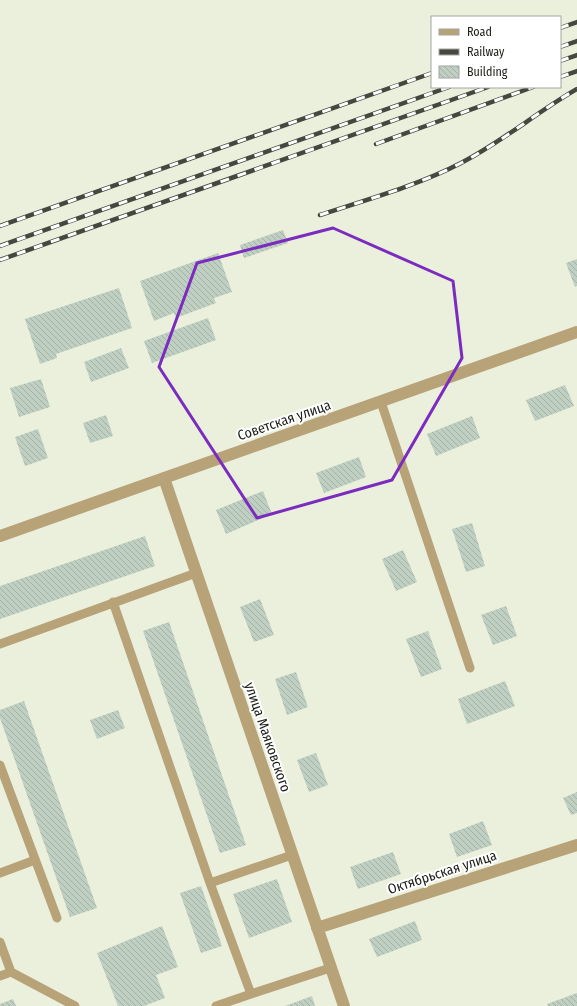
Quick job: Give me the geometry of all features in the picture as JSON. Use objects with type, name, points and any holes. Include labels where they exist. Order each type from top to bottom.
[{"type":"street","name":"Советская улица","points":[[0,536],[577,332]]},
{"type":"street","name":"улица Маяковского","points":[[164,478],[344,1006]]},
{"type":"street","name":"Октябрьская улица","points":[[317,928],[577,845]]},
{"type":"lane","points":[[381,402],[470,668]]},
{"type":"lane","points":[[0,644],[196,573]]},
{"type":"lane","points":[[113,602],[250,994]]},
{"type":"lane","points":[[0,765],[57,918]]},
{"type":"lane","points":[[210,883],[292,855]]},
{"type":"lane","points":[[0,873],[35,860]]},
{"type":"lane","points":[[0,942],[11,972],[75,1006]]},
{"type":"lane","points":[[216,1006],[330,968]]},
{"type":"lane","points":[[0,976],[11,972]]},
{"type":"highlighted area","points":[[333,228],[453,281],[462,358],[392,480],[257,518],[159,367],[197,263]]},
{"type":"building","points":[[283,230],[288,243],[244,258],[240,245]]},
{"type":"building","points":[[218,253],[232,292],[214,298],[216,303],[176,318],[174,313],[154,321],[140,281]]},
{"type":"building","points":[[577,259],[577,286],[575,287],[566,263]]},
{"type":"building","points":[[119,288],[132,328],[56,354],[57,358],[40,364],[25,319]]},
{"type":"building","points":[[208,318],[216,340],[152,363],[144,341]]},
{"type":"building","points":[[121,348],[129,368],[91,382],[84,362]]},
{"type":"building","points":[[41,379],[50,407],[19,417],[10,388]]},
{"type":"building","points":[[565,385],[574,406],[535,421],[526,400]]},
{"type":"building","points":[[106,415],[113,436],[90,443],[83,423]]},
{"type":"building","points":[[472,416],[480,438],[436,456],[427,434]]},
{"type":"building","points":[[38,429],[48,458],[25,466],[15,437]]},
{"type":"building","points":[[359,457],[366,477],[324,493],[316,473]]},
{"type":"building","points":[[263,491],[272,514],[226,534],[216,510]]},
{"type":"building","points":[[472,523],[485,566],[466,572],[452,529]]},
{"type":"building","points":[[145,536],[155,566],[0,619],[0,586]]},
{"type":"building","points":[[403,550],[417,582],[396,591],[382,559]]},
{"type":"building","points":[[260,599],[274,635],[254,642],[240,607]]},
{"type":"building","points":[[506,606],[517,636],[493,645],[481,615]]},
{"type":"building","points":[[169,622],[246,845],[220,853],[143,631]]},
{"type":"building","points":[[428,631],[442,669],[421,677],[406,639]]},
{"type":"building","points":[[296,672],[308,707],[287,715],[275,679]]},
{"type":"building","points":[[505,681],[515,706],[467,724],[458,699]]},
{"type":"building","points":[[24,701],[97,908],[70,917],[0,718],[0,710]]},
{"type":"building","points":[[118,710],[125,728],[97,739],[90,720]]},
{"type":"building","points":[[316,753],[328,785],[309,792],[297,760]]},
{"type":"building","points":[[577,792],[577,813],[571,815],[563,798]]},
{"type":"building","points":[[483,821],[492,845],[457,857],[449,834]]},
{"type":"building","points":[[393,852],[401,874],[358,889],[350,867]]},
{"type":"building","points":[[277,879],[292,922],[249,938],[233,894]]},
{"type":"building","points":[[201,886],[222,946],[201,953],[180,893]]},
{"type":"building","points":[[415,921],[422,940],[377,957],[369,939]]},
{"type":"building","points":[[162,926],[178,967],[156,975],[165,998],[144,1006],[118,1006],[97,953]]},
{"type":"building","points":[[577,993],[577,1006],[548,1006],[547,1004]]},
{"type":"building","points":[[312,996],[315,1006],[285,1006]]},
{"type":"building","points":[[13,999],[16,1006],[0,1006],[0,1004]]},
{"type":"railway","points":[[561,28],[577,22]]},
{"type":"railway","points":[[561,47],[577,41]]},
{"type":"railway","points":[[561,61],[577,55]]},
{"type":"railway","points":[[561,77],[577,71]]},
{"type":"railway","points":[[0,226],[431,73]]},
{"type":"railway","points":[[0,246],[446,88]]},
{"type":"railway","points":[[0,260],[485,88]]},
{"type":"railway","points":[[376,144],[530,88]]},
{"type":"railway","points":[[320,215],[374,198],[445,171],[491,146],[577,89]]}]
